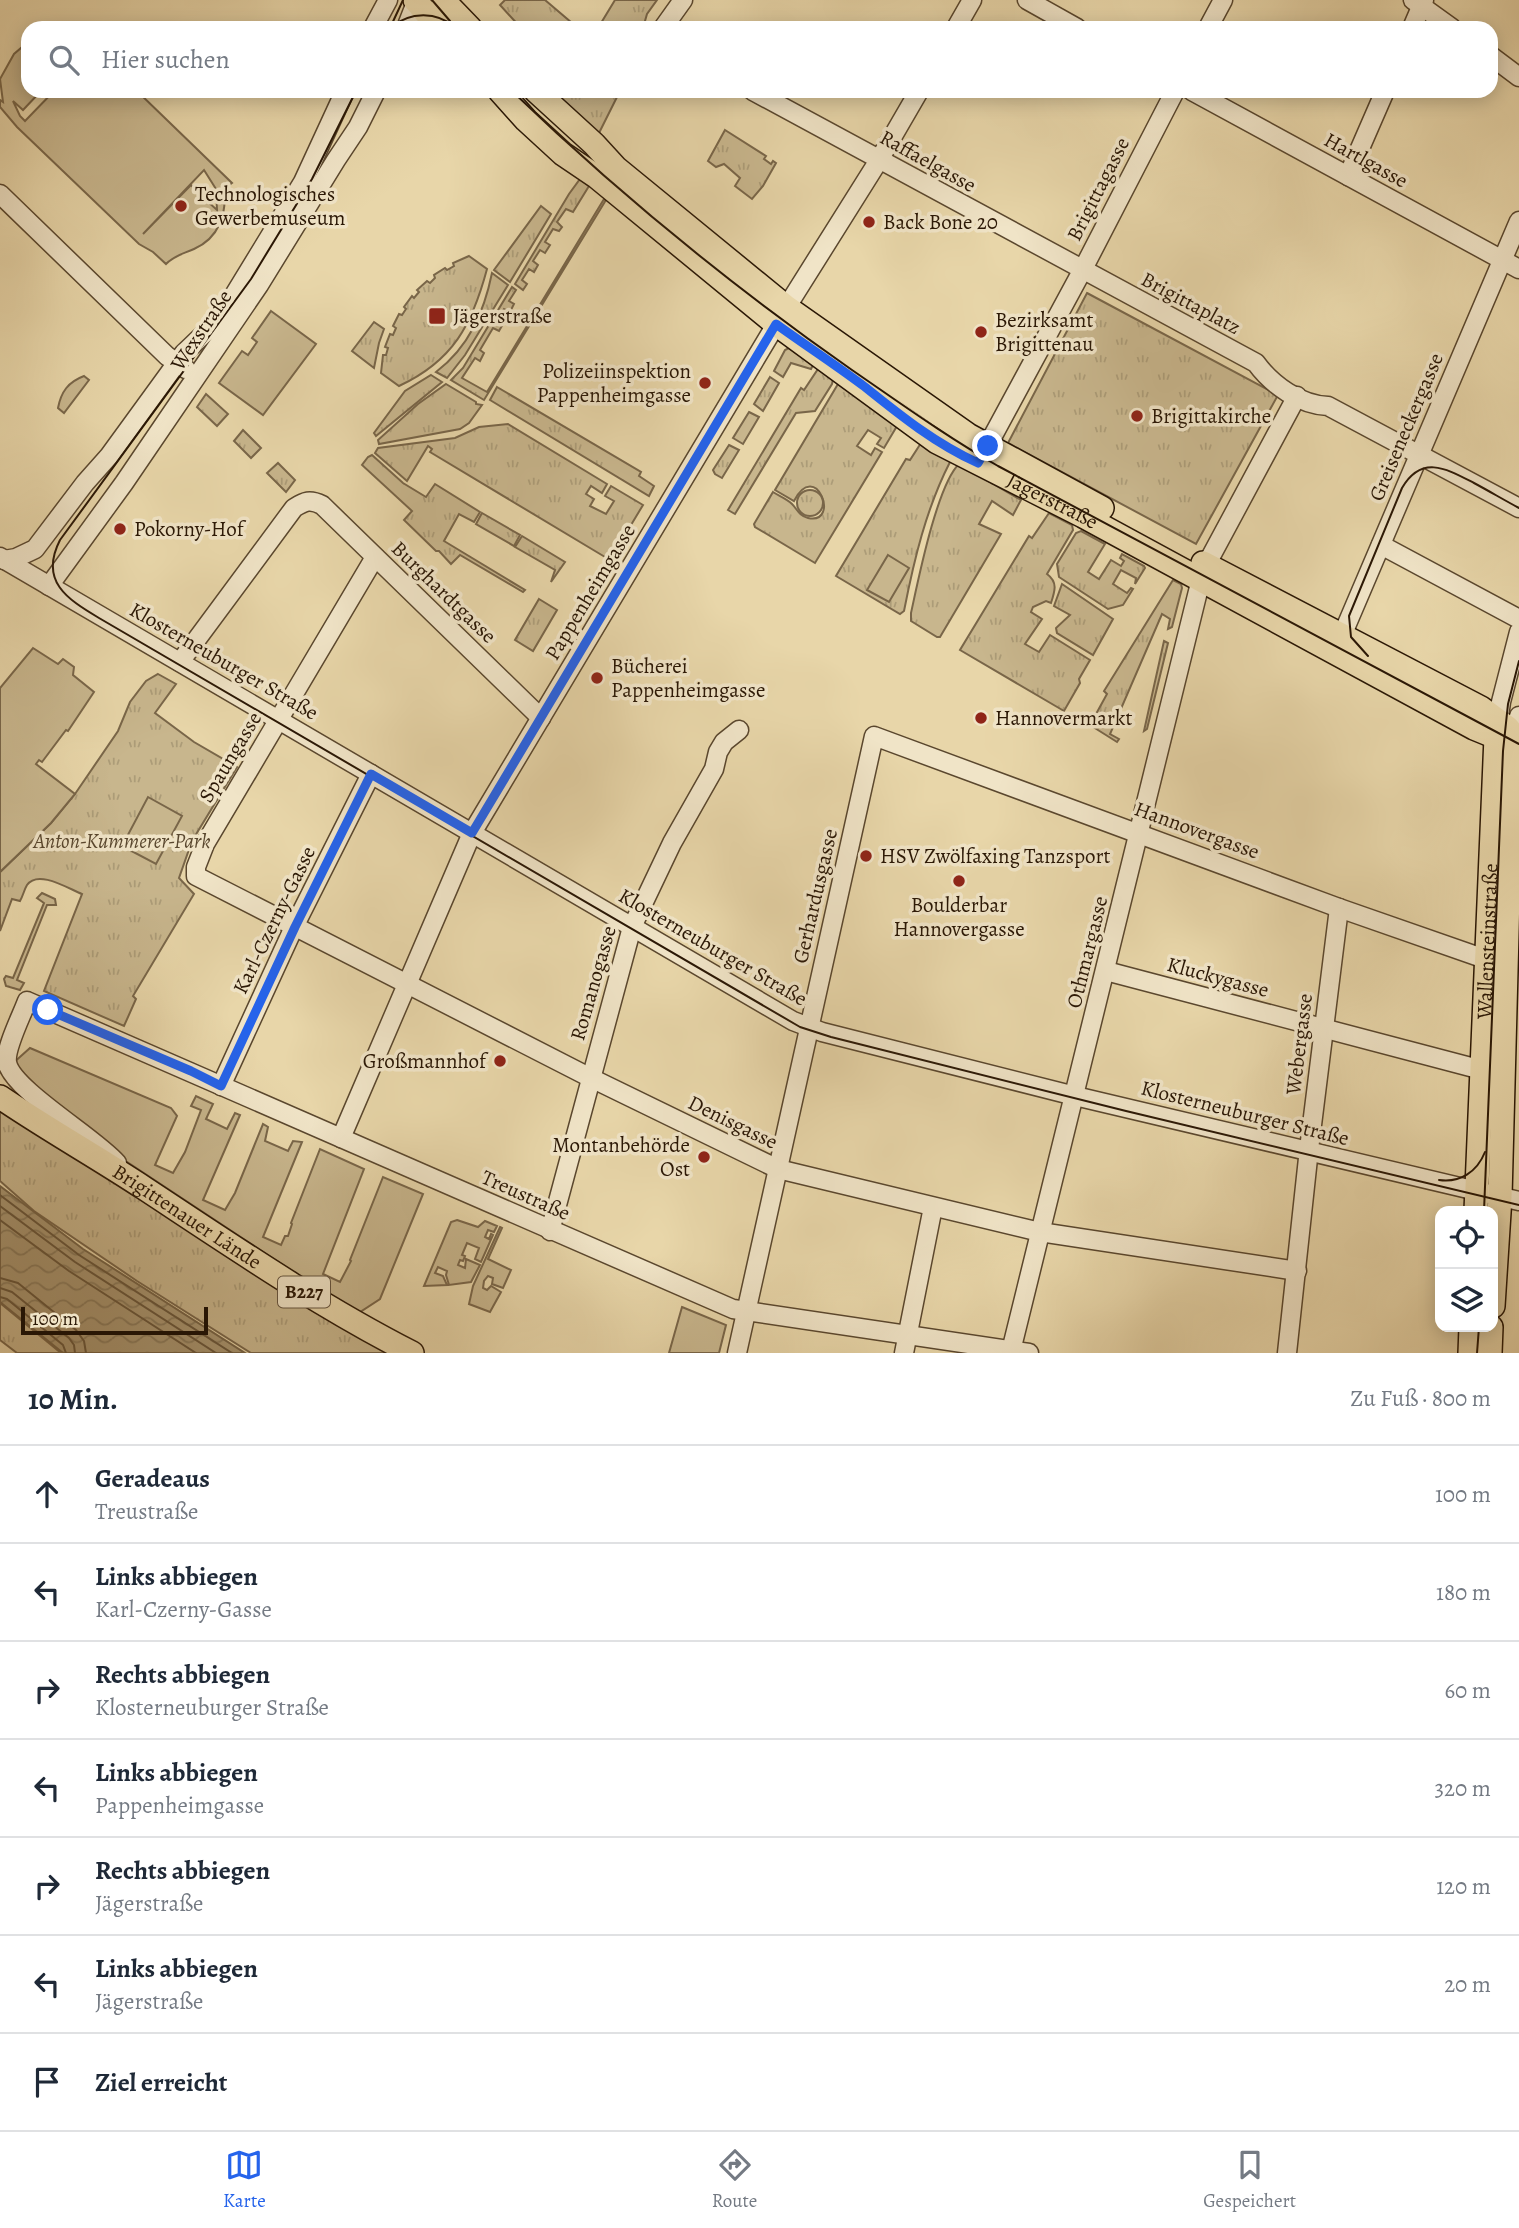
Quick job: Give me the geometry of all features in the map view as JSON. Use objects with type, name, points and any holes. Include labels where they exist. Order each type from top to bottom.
[{"type":"main road","points":[[443,0],[463,21]]},
{"type":"main road","points":[[416,1],[433,21]]},
{"type":"main road","name":"Jägerstraße","points":[[506,98],[563,154],[781,316],[968,435],[983,454],[1338,643],[1481,708],[1510,730]]},
{"type":"main road","name":"Jägerstraße","points":[[544,98],[594,144],[616,169],[781,316]]},
{"type":"main road","name":"Wallensteinstraße","points":[[1498,1273],[1509,1199],[1503,1022],[1497,959],[1510,730]]},
{"type":"main road","name":"Wallensteinstraße","points":[[1476,1201],[1482,1070],[1503,1022]]},
{"type":"main road","name":"Brigittenauer Lände","points":[[0,1097],[312,1297],[412,1353]]},
{"type":"main road","points":[[1470,1353],[1471,1332]]},
{"type":"main road","points":[[1490,1353],[1491,1332]]},
{"type":"street","points":[[377,21],[388,0]]},
{"type":"street","points":[[668,21],[683,0]]},
{"type":"street","points":[[960,21],[972,0]]},
{"type":"street","points":[[1027,0],[1064,21]]},
{"type":"street","points":[[1212,21],[1223,0]]},
{"type":"street","points":[[408,21],[416,1]]},
{"type":"street","points":[[1414,21],[1420,2],[1443,21]]},
{"type":"street","points":[[1498,61],[1519,77]]},
{"type":"street","name":"Wexstraße","points":[[42,541],[85,483],[110,456],[178,362],[228,305],[281,220],[325,139],[342,98]]},
{"type":"street","name":"Wexstraße","points":[[45,583],[196,378],[278,255],[358,127],[372,98]]},
{"type":"street","name":"Raffaelgasse","points":[[766,98],[1082,271]]},
{"type":"street","name":"Pappenheimgasse","points":[[341,1138],[472,833],[781,316],[915,98]]},
{"type":"street","name":"Brigittagasse","points":[[1082,271],[1170,98]]},
{"type":"street","name":"Hartlgasse","points":[[1205,98],[1519,270]]},
{"type":"street","points":[[1348,176],[1382,98]]},
{"type":"street","points":[[0,194],[167,356],[196,378]]},
{"type":"street","name":"Greiseneckergasse","points":[[1338,643],[1519,221]]},
{"type":"street","points":[[983,454],[1082,271]]},
{"type":"street","name":"Brigittaplatz","points":[[1082,271],[1256,363],[1268,380],[1297,396]]},
{"type":"street","points":[[1204,572],[1297,396],[1314,405],[1328,405],[1519,508]]},
{"type":"street","name":"Burghardtgasse","points":[[180,662],[294,508],[305,501],[315,501],[541,718]]},
{"type":"street","points":[[2,559],[29,553],[42,541]]},
{"type":"street","points":[[42,541],[45,583]]},
{"type":"street","points":[[1381,545],[1519,619]]},
{"type":"street","name":"Spaungasse","points":[[196,876],[196,867],[205,844],[375,557]]},
{"type":"street","name":"Klosterneuburger Straße","points":[[2,559],[785,1017],[808,1027],[1075,1096],[1309,1152],[1476,1201],[1509,1199]]},
{"type":"street","name":"Othmargasse","points":[[1020,1352],[1040,1232],[1204,572]]},
{"type":"street","name":"Wallensteinstraße","points":[[1510,730],[1519,632]]},
{"type":"street","name":"Romanogasse","points":[[550,1230],[589,1077],[632,927],[672,843],[714,769],[718,752],[724,742],[738,730]]},
{"type":"street","name":"Hannovergasse","points":[[874,736],[1140,832],[1339,908],[1497,959]]},
{"type":"street","name":"Gerhardusgasse","points":[[737,1353],[874,736]]},
{"type":"street","name":"Karl-Czerny-Gasse","points":[[221,1086],[295,927],[371,774]]},
{"type":"street","name":"Denisgasse","points":[[196,876],[589,1077],[778,1169],[1040,1232],[1297,1271]]},
{"type":"street","name":"Webergasse","points":[[1287,1353],[1339,908]]},
{"type":"street","name":"Kluckygasse","points":[[1106,971],[1482,1070]]},
{"type":"street","name":"Treustraße","points":[[133,1181],[111,1156],[33,1094],[16,1078],[7,1064],[27,1001],[733,1309],[1020,1352]]},
{"type":"street","points":[[904,1353],[933,1207]]},
{"type":"green space","points":[[505,0],[545,0],[570,21],[515,21],[500,5]]},
{"type":"green space","points":[[615,0],[657,0],[645,21],[602,21]]},
{"type":"green space","points":[[21,48],[21,98],[34,98],[23,110],[13,101],[25,121],[47,98],[144,98],[232,183],[224,189],[224,207],[215,232],[203,244],[166,264],[139,244],[17,127],[0,107],[0,100],[3,102],[0,79],[14,54]],"holes":[[[204,170],[216,189],[217,210],[207,201],[209,199],[191,185],[143,234]]]},
{"type":"green space","points":[[558,98],[616,98],[597,137]]},
{"type":"green space","points":[[725,130],[766,156],[764,159],[771,164],[773,161],[776,163],[752,199],[735,186],[740,178],[724,164],[716,167],[708,161]]},
{"type":"green space","points":[[580,179],[589,186],[573,212],[566,209],[557,222],[562,227],[559,231],[553,229],[545,242],[550,245],[545,253],[540,250],[533,261],[538,265],[534,272],[529,269],[522,280],[527,284],[523,290],[515,284]]},
{"type":"green space","points":[[604,199],[606,200],[484,400],[451,380],[463,368],[512,287],[516,290],[509,301],[514,304],[510,312],[504,309],[497,320],[503,324],[499,331],[493,328],[480,350],[484,353],[480,361],[475,358],[462,378],[487,392]]},
{"type":"green space","points":[[541,206],[551,214],[510,282],[494,270]]},
{"type":"green space","points":[[469,256],[487,269],[467,324],[447,353],[418,376],[399,386],[381,373],[383,355],[386,355],[388,348],[385,347],[390,334],[393,335],[396,328],[393,326],[399,314],[402,315],[412,296],[414,298],[419,292],[417,290],[427,281],[430,283],[435,278],[434,275]]},
{"type":"green space","points":[[492,273],[508,285],[465,355],[447,378],[436,372],[458,351],[473,328],[485,301]]},
{"type":"green space","points":[[1087,293],[1278,395],[1196,544],[1008,443]]},
{"type":"green space","points":[[271,311],[316,344],[263,415],[219,383],[242,351],[248,355],[257,342],[252,338]]},
{"type":"green space","points":[[374,322],[384,329],[374,368],[352,351]]},
{"type":"green space","points":[[789,348],[813,365],[811,369],[791,363],[783,377],[774,371],[785,350]]},
{"type":"green space","points":[[818,369],[833,379],[815,411],[796,413],[735,514],[728,510],[801,388],[804,390]]},
{"type":"green space","points":[[431,375],[442,382],[376,436],[374,433],[405,391]]},
{"type":"green space","points":[[84,376],[89,380],[64,413],[58,408],[63,392]]},
{"type":"green space","points":[[770,377],[779,383],[763,411],[754,404]]},
{"type":"green space","points":[[446,384],[476,404],[482,405],[469,423],[460,429],[379,444],[378,440],[418,404]]},
{"type":"green space","points":[[838,384],[897,426],[884,448],[877,444],[881,438],[868,430],[857,446],[871,455],[875,448],[882,452],[815,563],[754,524],[773,492],[790,502],[805,517],[818,518],[823,512],[822,496],[817,489],[810,486],[802,490],[794,501],[775,490]]},
{"type":"green space","points":[[497,387],[641,472],[639,476],[654,486],[649,496],[490,400]]},
{"type":"green space","points":[[206,394],[228,414],[217,426],[197,407]]},
{"type":"green space","points":[[749,412],[759,417],[743,444],[733,438]]},
{"type":"green space","points":[[508,424],[607,484],[602,493],[591,486],[586,494],[594,499],[590,506],[606,514],[614,501],[605,496],[611,486],[643,505],[610,560],[430,452],[432,449],[428,446],[407,481],[375,453],[378,448],[455,438],[479,427]]},
{"type":"green space","points":[[243,430],[261,448],[251,458],[234,441]]},
{"type":"green space","points":[[921,443],[950,459],[950,462],[928,516],[904,611],[900,614],[836,576],[906,459],[910,460]]},
{"type":"green space","points":[[729,445],[739,450],[722,478],[713,470]]},
{"type":"green space","points":[[372,455],[403,483],[426,497],[435,484],[480,512],[474,522],[459,514],[444,541],[525,590],[523,592],[460,555],[451,564],[436,551],[404,520],[412,511],[362,465]]},
{"type":"green space","points":[[278,463],[295,480],[286,492],[267,473]]},
{"type":"green space","points":[[959,464],[1021,500],[1013,515],[992,501],[979,524],[1001,534],[940,637],[937,637],[911,621],[911,613],[936,512],[951,475]]},
{"type":"green space","points":[[810,490],[819,494],[823,503],[819,512],[810,516],[801,512],[797,503],[801,494]]},
{"type":"green space","points":[[482,513],[520,535],[514,546],[476,524]]},
{"type":"green space","points":[[1049,513],[1072,525],[1073,530],[1047,574],[1054,584],[1051,603],[1046,601],[1033,607],[1031,612],[1042,619],[1025,644],[1039,652],[1050,635],[1090,660],[1064,711],[960,650],[1029,536],[1032,538]]},
{"type":"green space","points":[[1081,531],[1105,544],[1088,572],[1099,579],[1111,560],[1121,566],[1124,561],[1120,558],[1122,554],[1144,566],[1135,584],[1136,578],[1121,570],[1113,584],[1127,593],[1133,589],[1123,605],[1108,609],[1059,577],[1057,564],[1076,533]]},
{"type":"green space","points":[[522,536],[565,562],[551,582],[555,570],[515,547]]},
{"type":"green space","points":[[888,555],[909,568],[889,602],[867,590]]},
{"type":"green space","points":[[1173,580],[1181,584],[1182,588],[1172,627],[1168,629],[1170,619],[1162,614],[1110,734],[1119,739],[1117,742],[1090,725],[1107,694],[1104,691]]},
{"type":"green space","points":[[1062,584],[1113,619],[1093,655],[1057,633],[1056,628],[1070,615],[1054,606]]},
{"type":"green space","points":[[539,599],[557,610],[533,651],[515,640]]},
{"type":"green space","points":[[1164,641],[1168,643],[1147,729],[1144,731]]},
{"type":"green space","points":[[33,648],[58,664],[63,659],[74,667],[73,675],[94,692],[68,731],[66,730],[42,762],[39,760],[36,764],[75,794],[51,823],[0,872],[0,688]]},
{"type":"green space","name":"Anton-Kummerer-Park","points":[[158,674],[176,684],[155,713],[194,742],[237,767],[192,841],[179,878],[194,894],[133,996],[136,999],[124,1026],[44,991],[82,894],[46,879],[32,881],[27,885],[20,901],[12,899],[0,931],[0,872],[51,823],[75,794],[118,731],[130,702],[146,681]]},
{"type":"green space","points":[[148,797],[182,816],[156,864],[122,846]]},
{"type":"green space","points":[[42,893],[55,899],[56,905],[47,905],[17,980],[24,983],[20,990],[6,986],[4,979],[6,976],[13,978],[44,903],[37,898]]},
{"type":"green space","points":[[30,1048],[171,1108],[177,1116],[155,1165],[173,1173],[185,1152],[201,1110],[191,1106],[196,1096],[213,1104],[206,1119],[227,1129],[235,1113],[240,1115],[203,1200],[225,1210],[235,1193],[263,1124],[268,1127],[265,1141],[288,1151],[293,1141],[302,1142],[263,1237],[281,1245],[285,1236],[288,1236],[320,1149],[364,1169],[323,1274],[340,1282],[351,1261],[383,1177],[423,1194],[380,1299],[357,1314],[106,1148],[35,1092],[12,1064]]},
{"type":"green space","points":[[0,1106],[394,1353],[251,1353],[137,1281],[34,1211],[0,1181]]},
{"type":"green space","points":[[457,1220],[478,1227],[485,1221],[497,1226],[494,1232],[488,1230],[485,1237],[489,1239],[491,1234],[493,1235],[481,1262],[475,1259],[479,1248],[467,1243],[462,1255],[465,1256],[463,1261],[460,1260],[458,1265],[465,1268],[466,1259],[480,1265],[471,1282],[449,1285],[447,1271],[438,1267],[435,1273],[443,1276],[447,1285],[424,1286],[451,1222]]},
{"type":"green space","points":[[500,1227],[502,1228],[488,1259],[511,1270],[503,1288],[492,1284],[493,1278],[488,1276],[484,1281],[483,1288],[487,1290],[491,1286],[501,1292],[490,1312],[469,1304],[473,1286]]},
{"type":"green space","points":[[0,1303],[61,1353],[17,1353],[0,1340]]},
{"type":"green space","points":[[682,1307],[726,1325],[719,1353],[669,1353]]},
{"type":"water","points":[[0,1186],[83,1249],[245,1353],[63,1353],[0,1302]]},
{"type":"tram line","points":[[393,21],[403,0]]},
{"type":"tram line","points":[[432,0],[450,21]]},
{"type":"tram line","points":[[399,21],[423,15],[447,21]]},
{"type":"tram line","points":[[352,98],[312,179],[251,279],[60,540],[54,554],[53,567],[55,578],[67,596],[99,618],[800,1027],[1126,1111],[1519,1205]]},
{"type":"tram line","points":[[519,98],[593,166],[720,272],[807,338],[942,432],[998,466],[1519,744]]},
{"type":"tram line","points":[[1368,656],[1351,637],[1349,616],[1402,488],[1410,477],[1426,468],[1445,469],[1519,508]]},
{"type":"tram line","points":[[1484,1206],[1503,751],[1508,704],[1519,661]]},
{"type":"tram line","points":[[1439,1180],[1454,1180],[1467,1175],[1485,1152]]},
{"type":"tram line","points":[[1477,1353],[1479,1332]]},
{"type":"place","name":"Technologisches Gewerbemuseum","points":[[181,206]]},
{"type":"place","name":"Back Bone 20","points":[[869,222]]},
{"type":"place","name":"Jägerstraße","points":[[437,316]]},
{"type":"place","name":"Bezirksamt Brigittenau","points":[[981,332]]},
{"type":"place","name":"Polizeiinspektion Pappenheimgasse","points":[[705,383]]},
{"type":"place","name":"Brigittakirche","points":[[1137,416]]},
{"type":"place","name":"Pokorny-Hof","points":[[120,529]]},
{"type":"place","name":"Bücherei Pappenheimgasse","points":[[597,678]]},
{"type":"place","name":"Hannovermarkt","points":[[981,718]]},
{"type":"place","name":"HSV Zwölfaxing Tanzsport","points":[[866,856]]},
{"type":"place","name":"Boulderbar Hannovergasse","points":[[959,881]]},
{"type":"place","name":"Großmannhof","points":[[500,1061]]},
{"type":"place","name":"Montanbehörde Ost","points":[[704,1157]]},
{"type":"route","points":[[48,1010],[221,1086],[295,927],[371,774],[472,833],[776,324],[937,442],[978,463],[988,446]]}]
